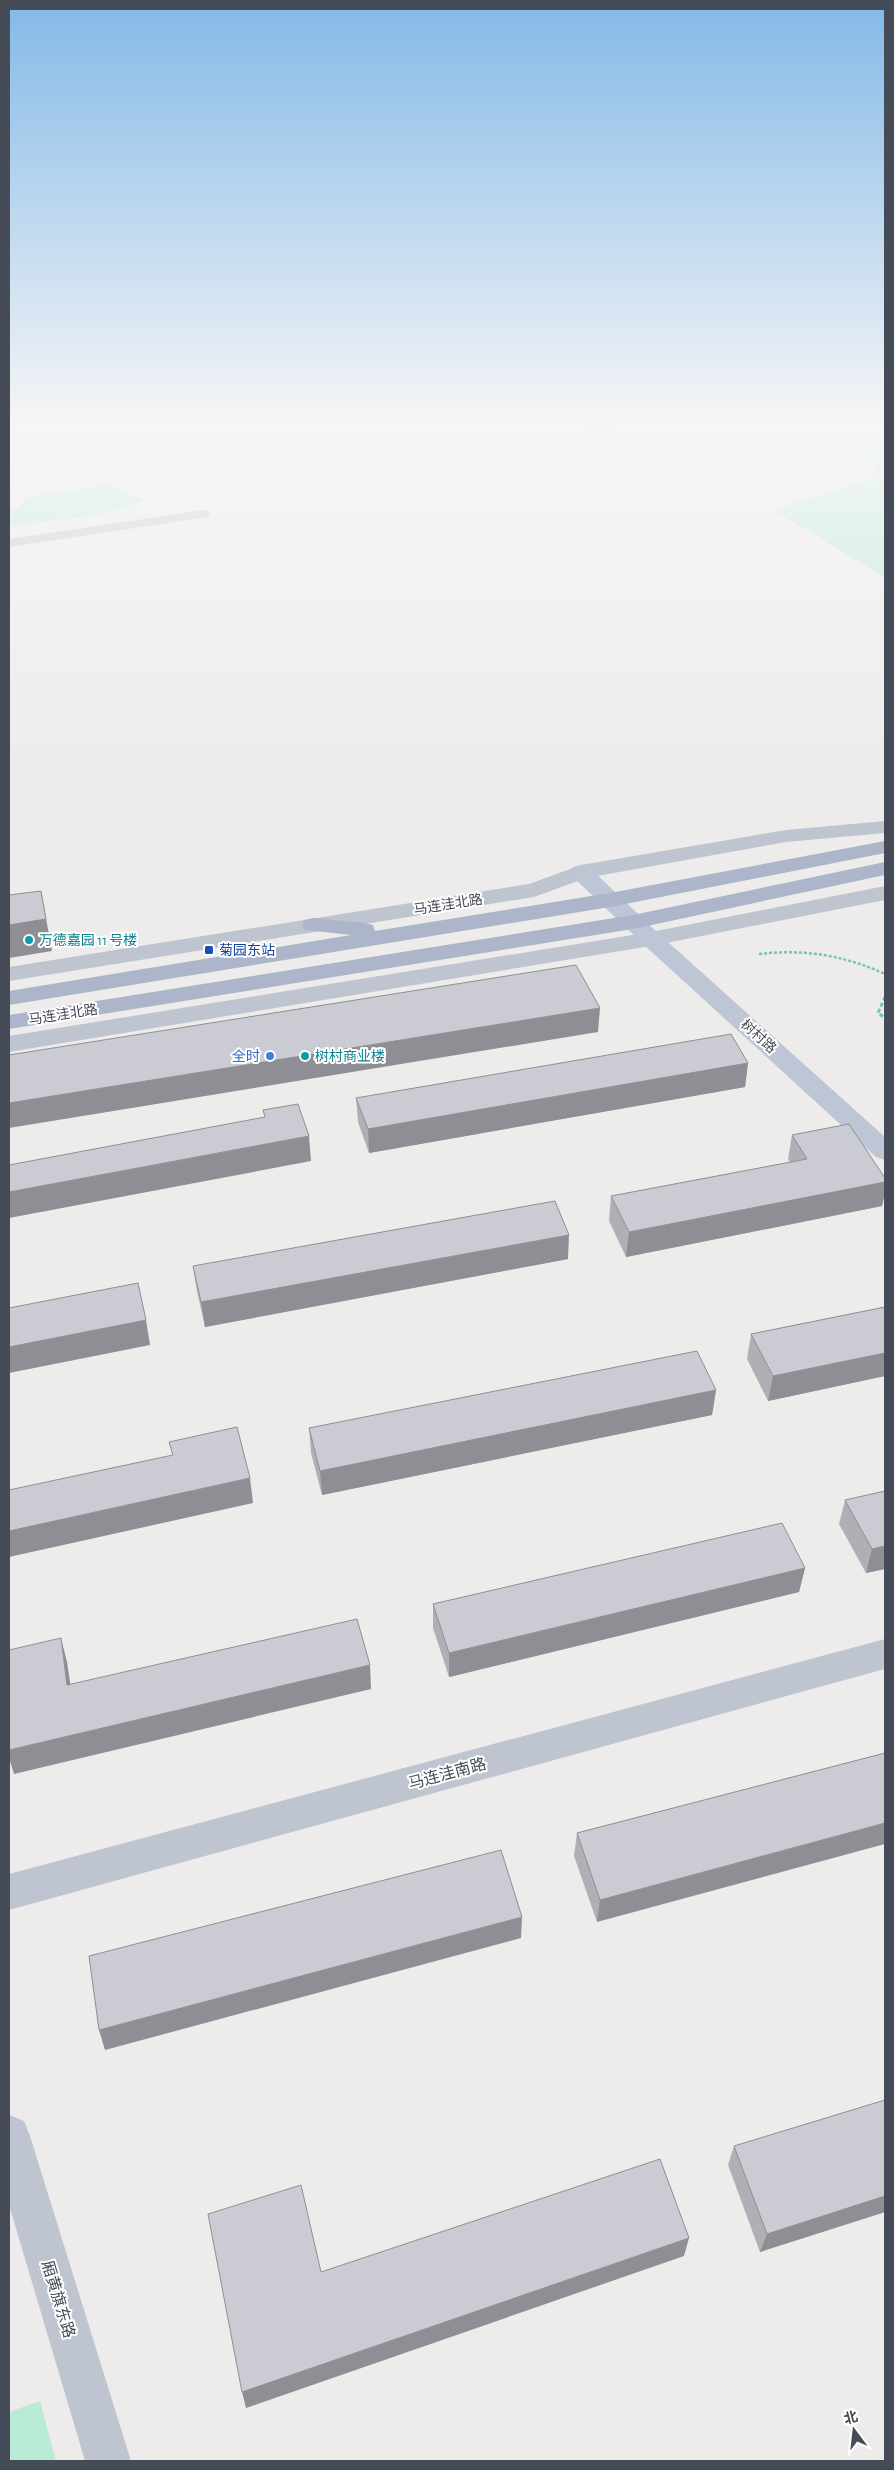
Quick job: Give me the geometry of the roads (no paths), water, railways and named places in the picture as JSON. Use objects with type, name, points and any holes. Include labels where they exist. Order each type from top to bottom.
[{"type":"main road","points":[[788,867],[877,829]]},
{"type":"main road","name":"马连洼北路","points":[[9,998],[610,900],[885,847]]},
{"type":"main road","name":"马连洼北路","points":[[9,1022],[633,922],[885,869]]},
{"type":"main road","name":"树村路","points":[[581,872],[651,939],[885,1151]]},
{"type":"main road","points":[[313,925],[407,933]]},
{"type":"street","name":"马连洼北路","points":[[9,974],[534,890],[581,872],[786,836],[877,829]]},
{"type":"street","name":"马连洼北路","points":[[9,1044],[651,939],[885,893]]},
{"type":"street","name":"马连洼南路","points":[[9,1892],[885,1654]]},
{"type":"street","name":"厢黄旗东路","points":[[9,2136],[108,2461]]},
{"type":"place","name":"万德嘉园 11 号楼","points":[[29,940]]},
{"type":"place","name":"菊园东站","points":[[209,950]]},
{"type":"place","name":"全时","points":[[270,1056]]},
{"type":"place","name":"树村商业楼","points":[[305,1056]]}]
